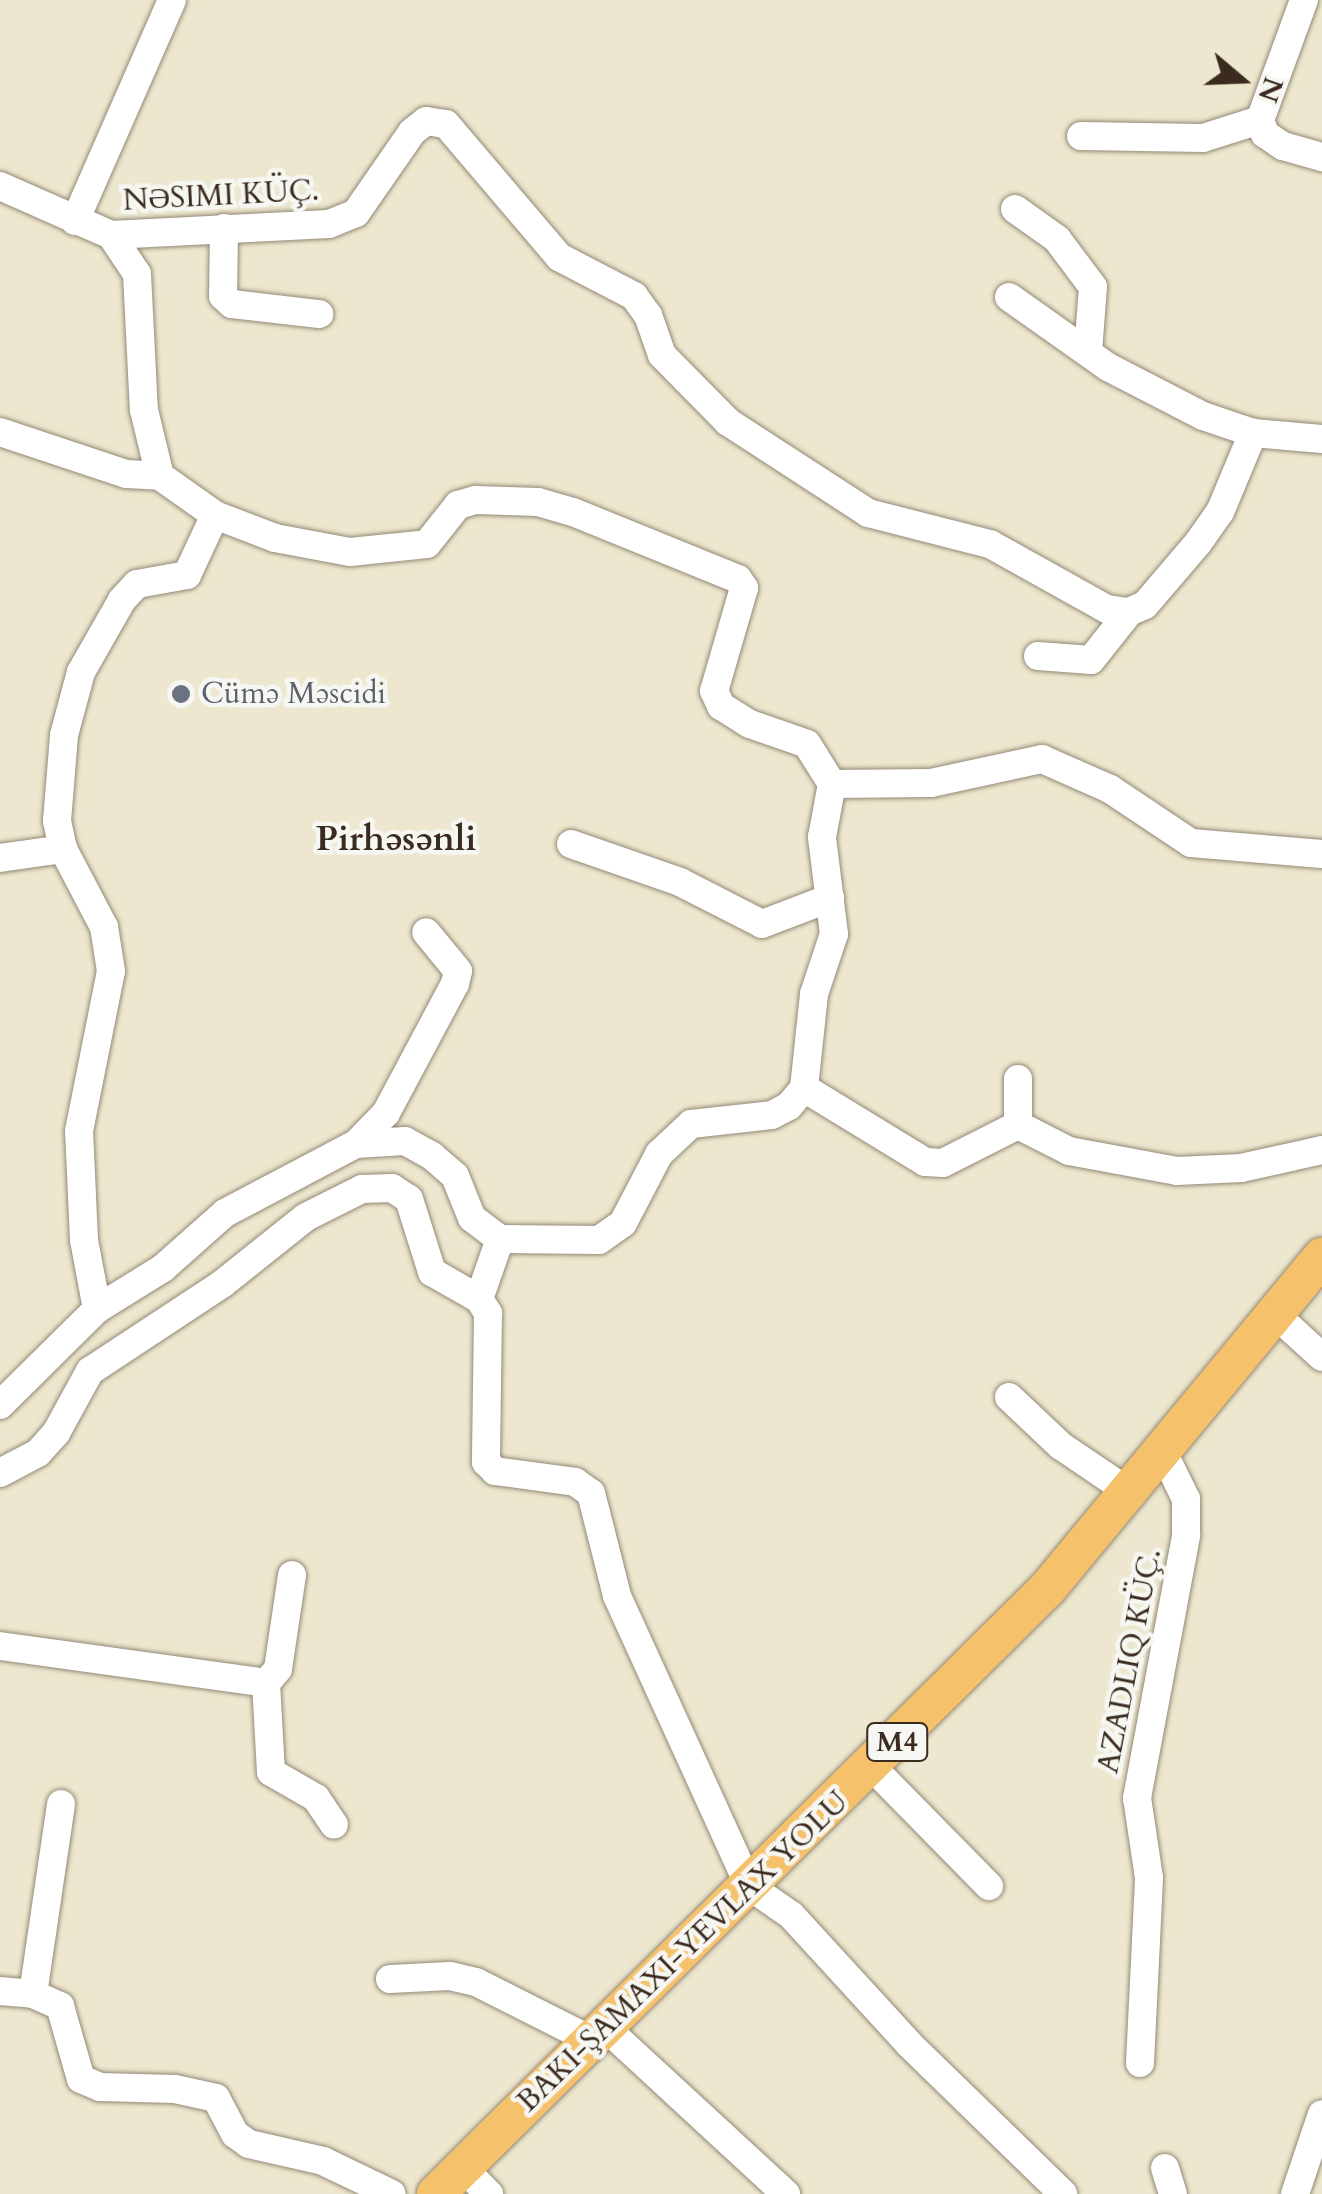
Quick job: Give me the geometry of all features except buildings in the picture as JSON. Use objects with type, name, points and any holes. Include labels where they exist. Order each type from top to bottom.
[{"type":"highway","name":"M4","points":[[463,2185],[599,2034],[872,1767],[1132,1494],[1321,1261]]},
{"type":"street","points":[[75,221],[172,0]]},
{"type":"street","points":[[1304,0],[1260,120],[1265,134],[1283,146],[1322,157]]},
{"type":"street","points":[[1082,136],[1203,138],[1260,120]]},
{"type":"street","name":"NƏSIMI KÜÇ.","points":[[0,186],[111,235],[329,224],[356,213],[412,132],[426,122],[446,124],[559,256],[634,296],[648,315],[662,355],[728,422],[868,513],[990,544],[1107,609],[1129,612]]},
{"type":"street","points":[[1015,209],[1057,239],[1093,287],[1088,352]]},
{"type":"street","points":[[224,228],[223,296],[232,304],[320,314]]},
{"type":"street","points":[[111,235],[137,274],[144,410],[160,476]]},
{"type":"street","points":[[1009,296],[1088,352],[1202,416],[1253,433],[1322,439]]},
{"type":"street","points":[[0,432],[126,474],[160,476],[215,515],[275,538],[350,552],[428,544],[458,505],[476,500],[538,502],[738,579],[744,588],[714,691],[721,706],[750,724],[807,744],[832,784],[822,837],[834,934],[814,994],[804,1088],[772,1115],[691,1124],[659,1154],[614,1235],[598,1240],[500,1239],[472,1218],[454,1176],[432,1156],[405,1141],[356,1144]]},
{"type":"street","points":[[1038,656],[1090,660],[1129,612],[1145,605],[1220,512],[1253,433]]},
{"type":"street","points":[[97,1308],[84,1240],[79,1131],[111,971],[104,927],[62,849],[56,789],[64,735],[96,638],[136,584],[186,575],[215,515]]},
{"type":"street","points":[[832,784],[931,783],[1042,759],[1110,789],[1191,844],[1322,854]]},
{"type":"street","points":[[571,844],[680,882],[762,924],[830,898]]},
{"type":"street","points":[[0,858],[62,849]]},
{"type":"street","points":[[0,1406],[97,1308],[163,1268],[225,1213],[356,1144],[406,1081],[455,984],[458,971],[426,932]]},
{"type":"street","points":[[1018,1080],[1018,1125]]},
{"type":"street","points":[[804,1088],[924,1162],[942,1163],[1018,1125]]},
{"type":"street","points":[[1018,1125],[1069,1151],[1177,1171],[1241,1168],[1322,1150]]},
{"type":"street","points":[[0,1473],[38,1453],[56,1432],[90,1371],[222,1284],[306,1216],[362,1189],[392,1188],[409,1200],[432,1272],[478,1299],[490,1332],[486,1462],[495,1471],[575,1482],[590,1492],[617,1596],[749,1886],[791,1915],[909,2044],[1063,2194]]},
{"type":"street","points":[[478,1299],[500,1239]]},
{"type":"street","points":[[1276,1315],[1322,1357]]},
{"type":"street","points":[[1009,1397],[1060,1446],[1132,1494]]},
{"type":"street","points":[[1140,2063],[1149,1878],[1137,1798],[1186,1535],[1186,1499],[1164,1454]]},
{"type":"street","points":[[292,1576],[278,1669],[266,1683],[270,1772],[316,1798],[334,1824]]},
{"type":"street","points":[[0,1646],[266,1683]]},
{"type":"street","points":[[872,1767],[989,1886]]},
{"type":"street","points":[[33,1994],[61,1804]]},
{"type":"street","points":[[390,1980],[450,1976],[476,1982],[599,2034],[786,2194]]},
{"type":"street","points":[[0,1991],[33,1994],[60,2006],[81,2079],[100,2087],[175,2089],[216,2098],[235,2134],[250,2144],[324,2161],[392,2194]]},
{"type":"street","points":[[1295,2194],[1322,2114]]},
{"type":"place","name":"Cümə Məscidi","points":[[181,694]]},
{"type":"district","name":"Pirhəsənli","points":[[396,839]]}]
